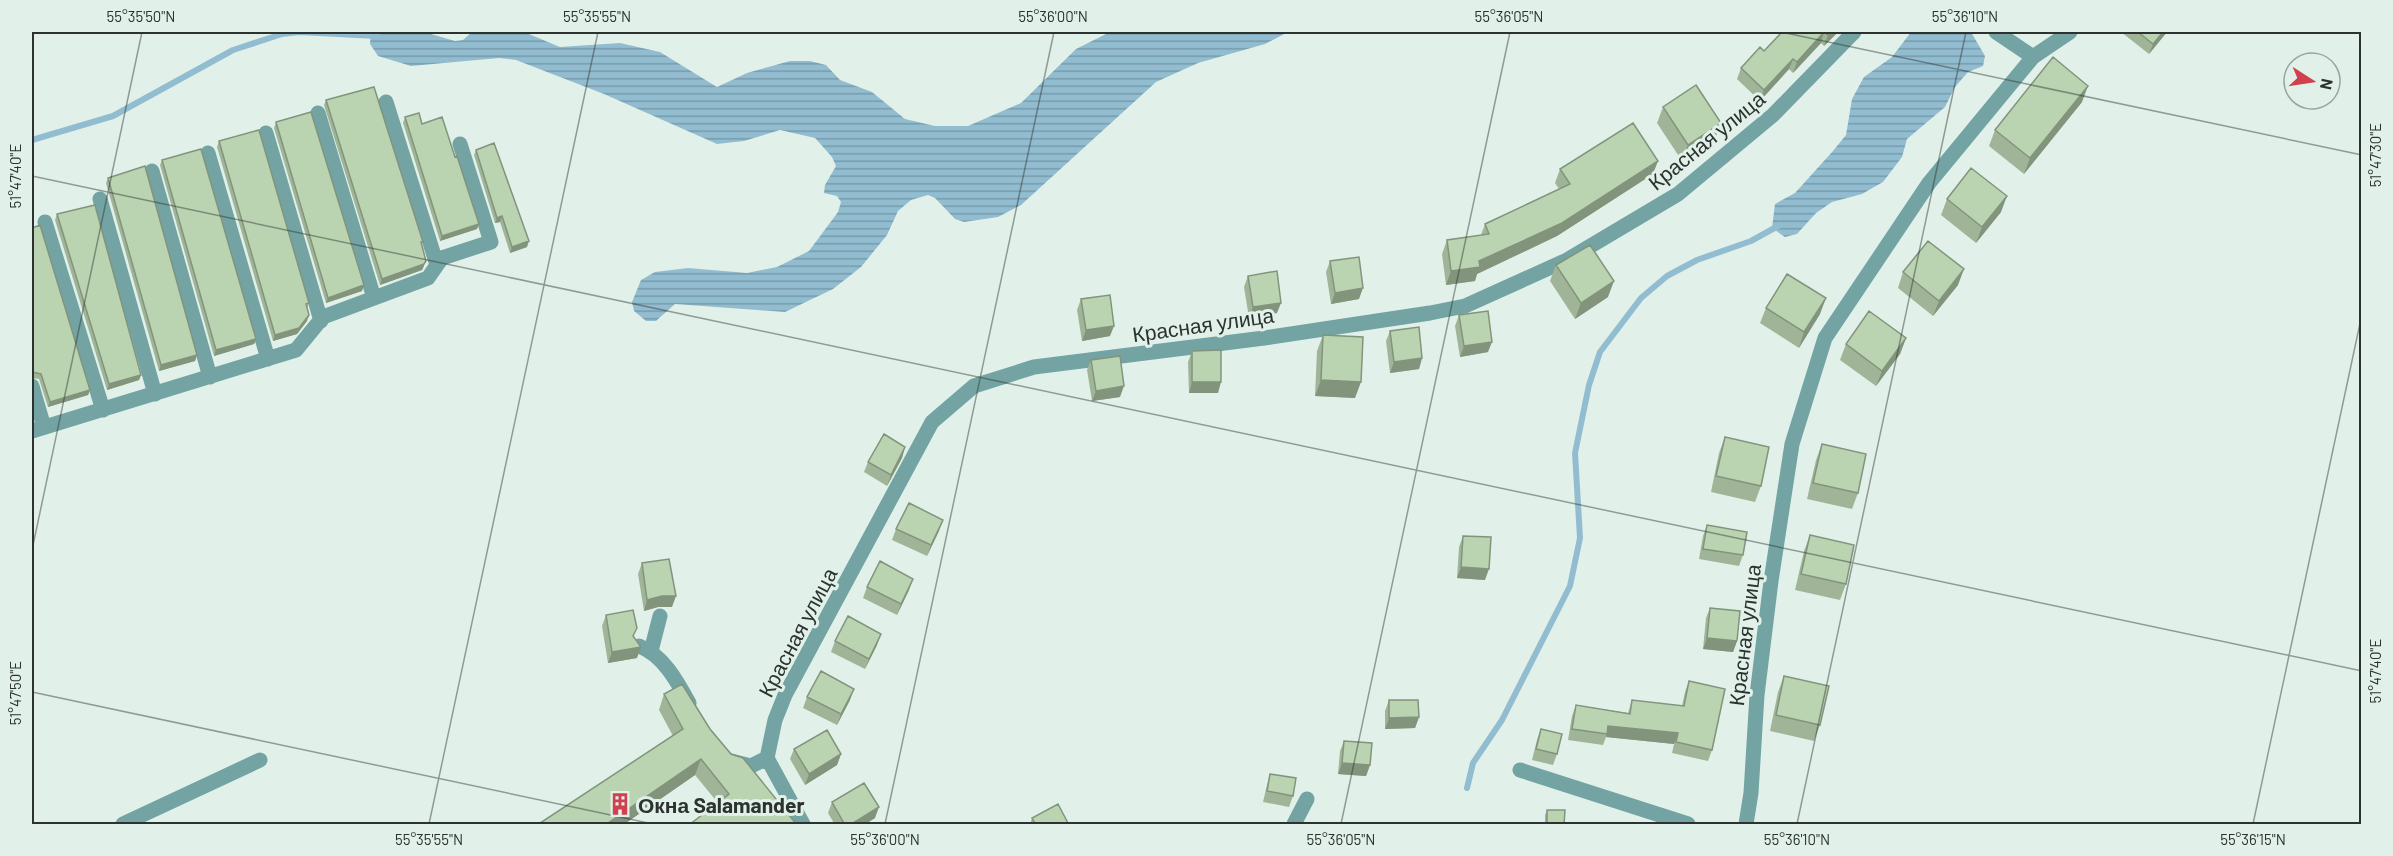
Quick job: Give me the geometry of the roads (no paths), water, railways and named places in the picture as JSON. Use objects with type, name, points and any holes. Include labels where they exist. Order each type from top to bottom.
[{"type":"street","name":"Красная улица","points":[[767,759],[775,720],[785,695],[932,422],[974,386],[1034,367],[1264,338],[1465,306],[1566,260],[1678,194],[1773,115],[1854,32]]},
{"type":"street","points":[[1996,32],[2033,57]]},
{"type":"street","name":"Красная улица","points":[[1746,825],[1758,684],[1792,444],[1825,338],[1929,183],[2033,57],[2070,32]]},
{"type":"street","points":[[386,102],[437,265]]},
{"type":"street","points":[[318,113],[374,298]]},
{"type":"street","points":[[266,133],[321,321]]},
{"type":"street","points":[[32,386],[38,429],[296,350],[323,318],[428,278],[442,258],[491,242],[460,144]]},
{"type":"street","points":[[208,153],[268,359]]},
{"type":"street","points":[[152,171],[210,377]]},
{"type":"street","points":[[100,199],[154,394]]},
{"type":"street","points":[[45,222],[103,410]]},
{"type":"street","points":[[660,616],[645,648],[676,679],[699,719]]},
{"type":"street","points":[[719,746],[733,763],[751,766],[767,759],[803,825]]},
{"type":"street","points":[[123,825],[260,760]]},
{"type":"street","points":[[1520,770],[1688,825]]},
{"type":"street","points":[[1294,825],[1308,799]]},
{"type":"water","points":[[371,32],[424,32],[455,41],[463,40],[472,32],[524,32],[560,47],[620,43],[660,52],[717,87],[747,73],[790,61],[810,61],[826,65],[840,80],[872,92],[905,119],[935,126],[968,126],[1021,103],[1076,49],[1110,32],[1288,32],[1265,44],[1198,63],[1156,82],[1021,205],[998,217],[964,222],[955,219],[935,198],[928,195],[911,200],[898,211],[887,235],[861,267],[833,289],[785,312],[675,304],[656,321],[646,321],[634,311],[632,302],[641,280],[655,272],[688,268],[747,273],[777,267],[809,251],[838,212],[841,202],[837,196],[824,193],[825,185],[836,166],[832,157],[815,138],[780,130],[744,141],[717,144],[604,94],[516,60],[499,58],[411,66],[378,56],[370,44]]},
{"type":"water","points":[[1911,32],[1971,32],[1985,56],[1983,66],[1968,72],[1955,87],[1945,107],[1907,139],[1902,157],[1883,182],[1862,194],[1832,202],[1816,213],[1797,234],[1785,237],[1772,228],[1775,204],[1795,193],[1846,135],[1852,99],[1864,77],[1892,57]]},
{"type":"waterway","points":[[32,140],[113,116],[233,50],[282,34],[299,32],[377,36]]},
{"type":"waterway","points":[[1467,788],[1473,763],[1502,720],[1570,586],[1580,538],[1575,453],[1589,385],[1600,352],[1641,298],[1667,276],[1697,260],[1751,241],[1780,225]]},
{"type":"place","name":"Окна Salamander","points":[[620,804]]}]
